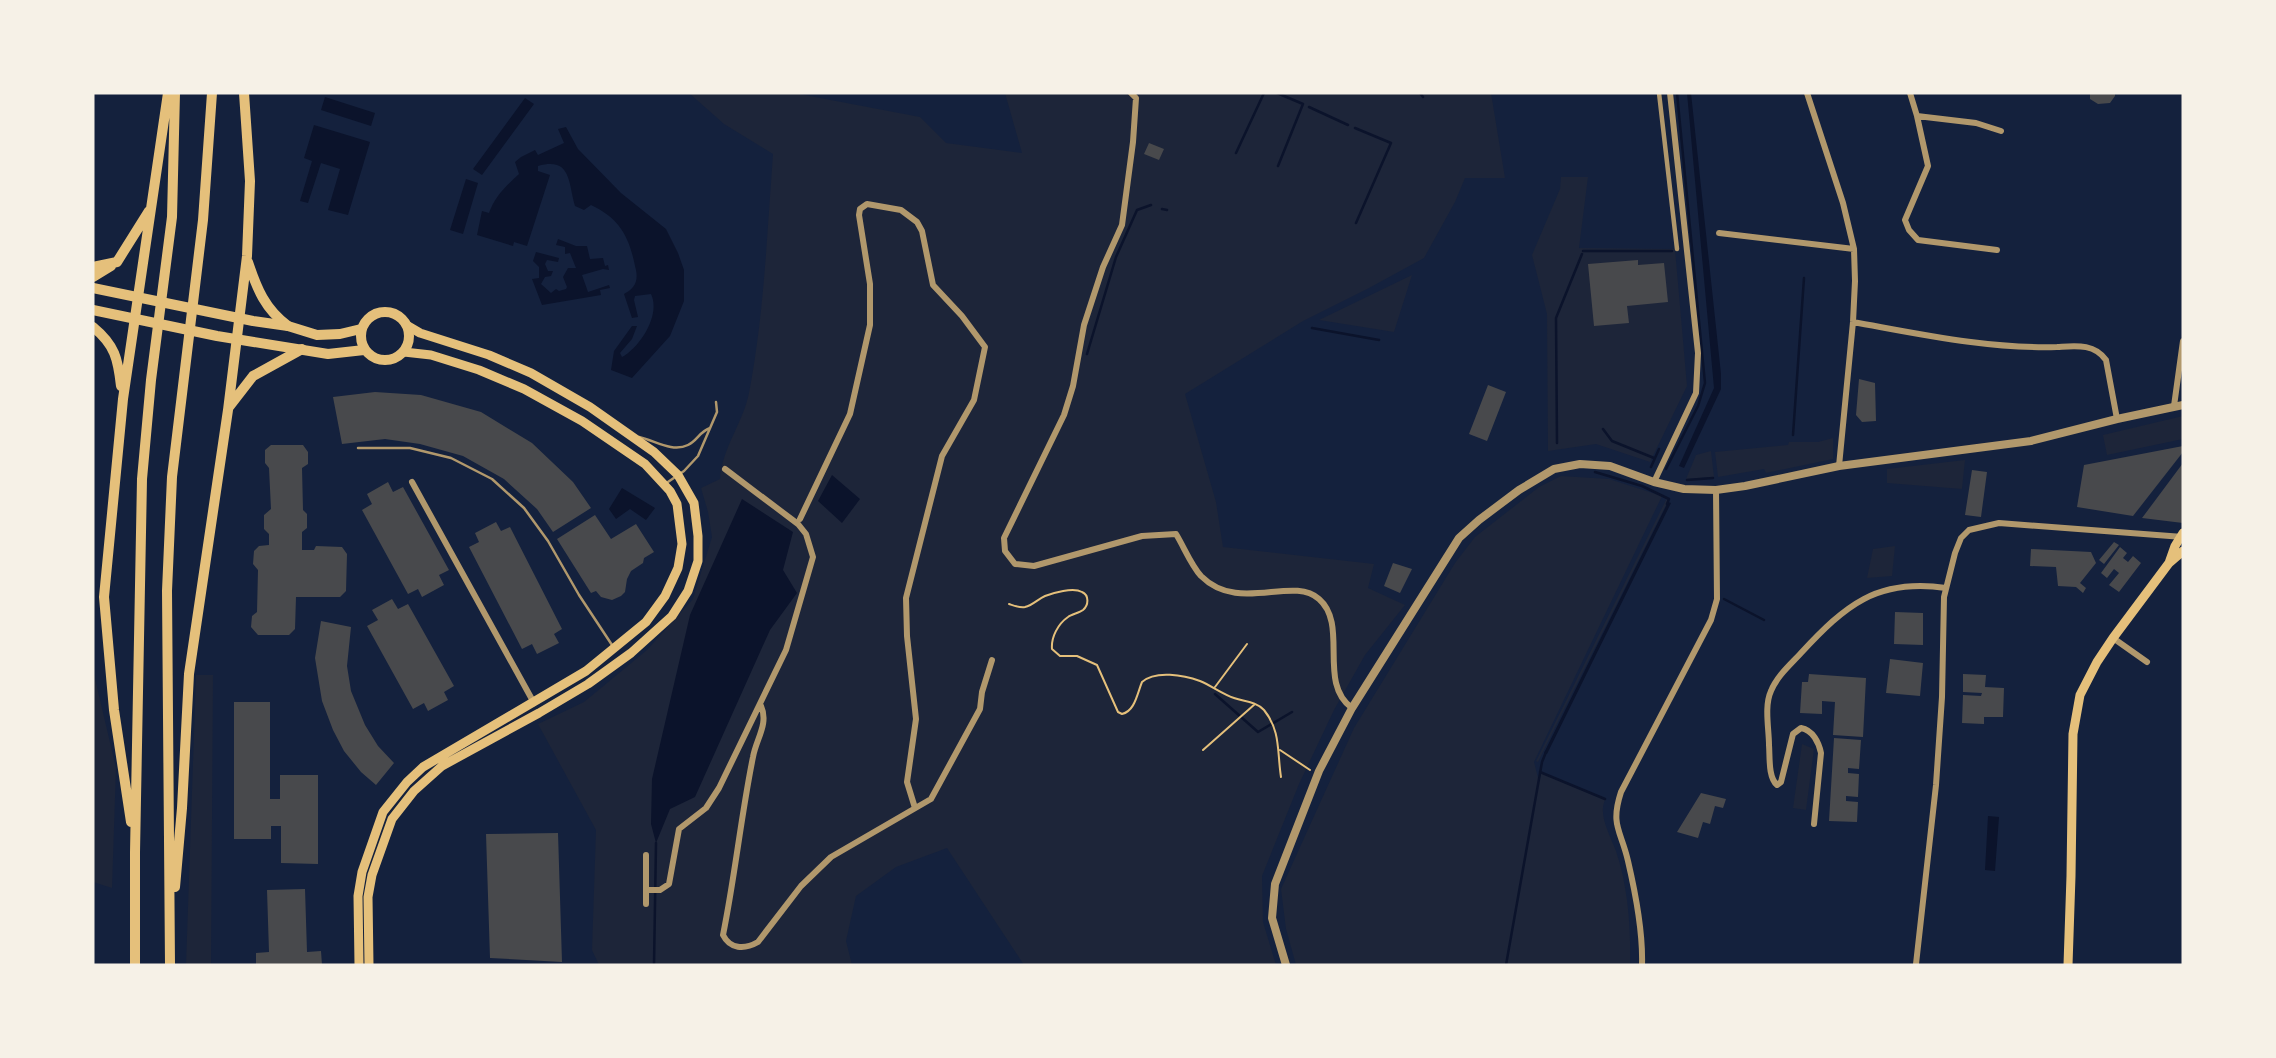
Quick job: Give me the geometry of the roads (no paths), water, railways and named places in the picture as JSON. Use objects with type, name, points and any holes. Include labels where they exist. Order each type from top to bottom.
[{"type":"highway","points":[[135,852],[114,710],[104,597],[123,399],[168,93]]},
{"type":"highway","points":[[135,965],[142,479],[151,380],[172,216],[175,93]]},
{"type":"highway","points":[[170,959],[167,591],[172,477],[203,220],[212,93]]},
{"type":"highway","points":[[170,959],[189,674],[228,410],[236,318],[247,256],[250,181],[244,93]]},
{"type":"highway","points":[[93,277],[117,262],[151,207]]},
{"type":"highway","points":[[247,256],[255,283],[266,305],[273,315],[288,326]]},
{"type":"highway","points":[[93,267],[117,262]]},
{"type":"highway","points":[[93,288],[288,326],[317,335],[340,334],[361,329]]},
{"type":"highway","points":[[93,310],[328,355],[364,351],[386,359],[404,352],[410,335],[408,326],[396,315],[386,311],[376,313],[361,329],[360,339],[364,351]]},
{"type":"highway","points":[[93,327],[117,356],[123,399]]},
{"type":"highway","points":[[228,410],[253,376],[302,349]]},
{"type":"main road","points":[[369,965],[368,897],[372,875],[392,819],[414,791],[442,766],[539,713],[611,668],[672,615],[688,591],[698,561],[694,503],[678,475],[654,452],[590,407],[531,373],[489,355],[420,333],[408,326]]},
{"type":"main road","points":[[359,965],[358,896],[362,872],[383,812],[423,767],[586,671],[646,622],[665,596],[678,568],[682,544],[677,504],[665,485],[645,464],[582,421],[524,390],[479,370],[431,355],[404,352]]},
{"type":"main road","points":[[2068,965],[2073,734],[2080,695],[2113,638],[2169,563],[2182,536]]},
{"type":"main road","points":[[2169,563],[2183,551]]},
{"type":"street","points":[[1131,93],[1136,98],[1135,125],[1122,225],[1103,267],[1084,325],[1073,386],[1064,415],[1004,538],[1005,551],[1015,564],[1022,567],[1034,566],[1142,536],[1176,534],[1200,574],[1215,587],[1246,594],[1307,592],[1318,597],[1329,614],[1336,682],[1340,697],[1352,708]]},
{"type":"street","points":[[1659,93],[1677,249]]},
{"type":"street","points":[[1654,482],[1696,393],[1698,382],[1698,354],[1670,93]]},
{"type":"street","points":[[1807,93],[1843,203],[1854,248],[1853,322],[1839,463]]},
{"type":"street","points":[[1910,93],[1928,166],[1905,220],[1909,230],[1918,240],[1997,250]]},
{"type":"street","points":[[1917,116],[1976,123],[2001,131]]},
{"type":"street","points":[[800,519],[850,414],[870,325],[870,284],[860,209],[867,204],[901,210],[922,230],[933,285],[962,316],[985,347],[974,400],[942,456],[906,598],[907,636],[916,719],[907,782],[915,808]]},
{"type":"street","points":[[1720,233],[1854,248]]},
{"type":"street","points":[[1853,322],[2002,346],[2085,346],[2105,359],[2117,419]]},
{"type":"street","points":[[1286,965],[1272,918],[1275,884],[1319,771],[1352,708],[1459,538],[1519,490],[1554,469],[1580,464],[1610,466],[1654,482],[1684,489],[1716,490],[1745,486],[1839,463],[2031,441],[2179,406],[2183,341]]},
{"type":"street","points":[[653,890],[669,884],[679,829],[706,808],[761,706],[786,650],[812,564],[811,545],[798,524],[725,469]]},
{"type":"street","points":[[412,482],[534,703]]},
{"type":"street","points":[[1642,965],[1628,860],[1615,822],[1616,807],[1621,792],[1711,620],[1717,599],[1716,490]]},
{"type":"street","points":[[1916,964],[1936,785],[1945,588],[1961,538],[1969,530],[1997,523],[2182,536]]},
{"type":"street","points":[[1814,824],[1821,753],[1819,744],[1809,730],[1801,727],[1797,730],[1793,734],[1781,782],[1775,784],[1771,779],[1769,693],[1780,676],[1823,628],[1849,607],[1882,590],[1892,588],[1945,588]]},
{"type":"street","points":[[2113,638],[2147,662]]},
{"type":"street","points":[[761,706],[765,720],[749,774],[723,935],[733,946],[744,947],[758,942],[801,886],[831,857],[931,799],[980,709],[982,692],[992,660]]},
{"type":"street","points":[[646,855],[653,890],[646,904]]},
{"type":"lane","points":[[665,485],[698,456],[717,412],[716,402]]},
{"type":"lane","points":[[629,435],[666,446],[685,446],[693,442],[702,430],[710,428]]},
{"type":"lane","points":[[358,448],[410,448],[451,458],[492,479],[524,508],[548,541],[613,648]]},
{"type":"waterway","points":[[1236,153],[1264,93]]},
{"type":"waterway","points":[[1277,93],[1303,104]]},
{"type":"waterway","points":[[1420,93],[1423,97]]},
{"type":"waterway","points":[[1666,469],[1698,406],[1705,383],[1677,93]]},
{"type":"waterway","points":[[1278,166],[1303,104]]},
{"type":"waterway","points":[[1309,107],[1348,125]]},
{"type":"waterway","points":[[1355,128],[1391,143],[1356,223]]},
{"type":"waterway","points":[[1087,354],[1116,257],[1137,210],[1151,205]]},
{"type":"waterway","points":[[1162,209],[1167,210]]},
{"type":"waterway","points":[[1583,251],[1672,251]]},
{"type":"waterway","points":[[1557,443],[1556,318],[1582,254]]},
{"type":"waterway","points":[[1793,435],[1804,278]]},
{"type":"waterway","points":[[1312,328],[1379,340]]},
{"type":"waterway","points":[[1603,429],[1612,441],[1654,458]]},
{"type":"waterway","points":[[1651,467],[1659,449]]},
{"type":"waterway","points":[[1595,472],[1642,486]]},
{"type":"waterway","points":[[1687,480],[1713,478]]},
{"type":"waterway","points":[[1642,486],[1669,499],[1667,504]]},
{"type":"waterway","points":[[1724,599],[1764,620]]},
{"type":"waterway","points":[[1215,694],[1258,732],[1292,712]]},
{"type":"waterway","points":[[1506,965],[1546,752]]},
{"type":"waterway","points":[[1540,772],[1605,799]]},
{"type":"waterway","points":[[654,965],[656,843]]}]
